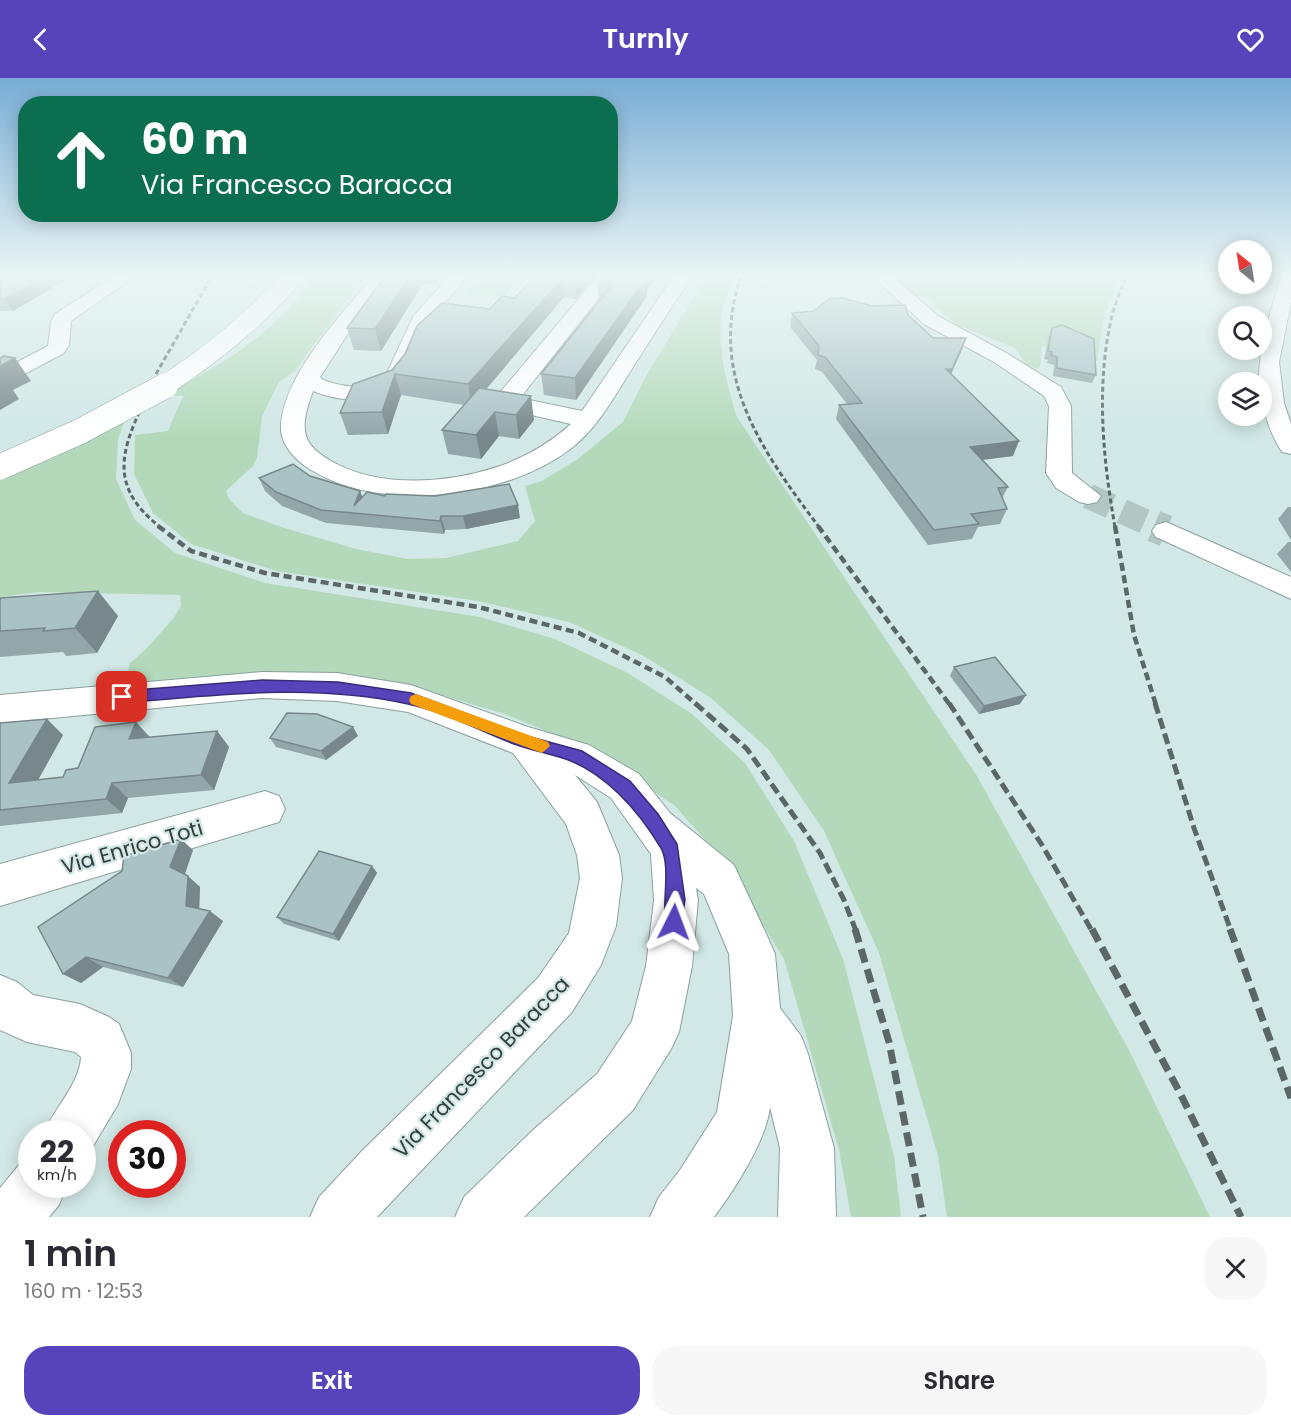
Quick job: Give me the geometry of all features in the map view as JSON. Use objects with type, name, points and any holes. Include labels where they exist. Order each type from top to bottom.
[{"type":"street","points":[[0,380],[51,354],[59,345],[51,329]]},
{"type":"street","points":[[0,457],[84,419],[176,366],[226,329]]},
{"type":"street","points":[[0,467],[117,411],[208,356],[242,329]]},
{"type":"street","points":[[342,329],[308,380],[295,412],[294,436],[308,456],[319,465],[351,478],[414,486],[459,483],[523,466],[556,449],[588,419],[648,329]]},
{"type":"street","points":[[308,380],[328,390],[381,389],[392,383],[417,329]]},
{"type":"street","points":[[563,329],[508,396],[511,402],[517,405],[588,419]]},
{"type":"street","points":[[948,329],[1001,358],[1053,392],[1060,406],[1059,473],[1065,482],[1088,496]]},
{"type":"street","points":[[1273,329],[1267,355],[1267,376],[1278,425],[1291,447]]},
{"type":"street","points":[[295,412],[358,391]]},
{"type":"street","points":[[1166,531],[1291,589]]},
{"type":"street","points":[[0,709],[262,685],[338,687],[411,699],[526,742],[576,756],[625,786],[652,819],[671,850],[676,900],[669,966],[654,1032],[615,1092],[550,1150],[484,1217]]},
{"type":"street","name":"Via Francesco Baracca","points":[[339,1217],[381,1170],[555,995],[585,949],[594,926],[601,878],[593,834],[577,806],[526,742]]},
{"type":"street","name":"Via Enrico Toti","points":[[0,885],[265,809]]},
{"type":"street","points":[[652,819],[719,880],[752,954],[757,1016],[742,1121],[700,1190],[679,1217]]},
{"type":"street","points":[[0,999],[25,1018],[82,1028],[101,1042],[106,1054],[104,1075],[78,1120]]},
{"type":"street","points":[[757,1016],[783,1054],[807,1148],[808,1216]]},
{"type":"street","points":[[13,1217],[28,1198]]},
{"type":"shaded area","points":[[324,329],[357,329],[354,334],[319,336]]},
{"type":"green space","points":[[267,329],[325,329],[295,371],[279,382],[262,416],[257,458],[253,466],[226,491],[229,499],[243,513],[281,527],[356,549],[408,559],[446,558],[518,541],[535,521],[525,486],[542,481],[578,459],[623,422],[646,376],[675,329],[721,329],[721,348],[726,377],[737,417],[977,776],[1130,1052],[1210,1217],[947,1217],[938,1156],[879,953],[824,831],[769,750],[711,698],[642,655],[569,622],[478,601],[277,571],[191,544],[153,513],[134,474],[135,435],[168,431],[183,396],[172,396],[172,391],[212,369]]},
{"type":"green space","points":[[967,329],[1102,329],[1097,361],[1073,357],[1072,351],[1042,346],[1040,367],[1036,369],[1026,364],[1015,348]]},
{"type":"green space","points":[[126,417],[118,439],[116,479],[135,520],[175,553],[265,583],[480,617],[555,639],[626,672],[692,714],[745,763],[794,841],[843,959],[894,1156],[901,1217],[851,1217],[839,1150],[784,959],[722,859],[674,805],[591,750],[505,714],[397,682],[303,672],[139,684],[126,677],[130,663],[173,619],[181,606],[180,595],[40,592],[0,597],[0,479]]},
{"type":"building","points":[[416,329],[517,329],[468,384],[395,374],[382,412],[340,413],[353,384],[392,370],[405,354]]},
{"type":"building","points":[[577,329],[610,329],[575,378],[541,374]]},
{"type":"building","points":[[805,329],[923,329],[933,338],[966,338],[952,369],[946,369],[1019,441],[970,447],[1008,487],[998,488],[1007,509],[971,514],[979,524],[934,530],[839,405],[862,403],[825,357],[818,355],[819,346]]},
{"type":"building","points":[[1052,329],[1071,329],[1094,339],[1096,375],[1057,368],[1057,357],[1048,351]]},
{"type":"building","points":[[4,356],[15,358],[0,366],[0,358]]},
{"type":"building","points":[[479,388],[531,396],[516,415],[495,412],[476,435],[442,430]]},
{"type":"building","points":[[293,464],[310,476],[360,491],[354,506],[367,492],[385,496],[386,494],[435,496],[509,484],[518,505],[463,516],[441,516],[440,521],[321,510],[276,492],[259,478]]},
{"type":"building","points":[[98,591],[75,628],[0,631],[0,598]]},
{"type":"building","points":[[995,657],[1026,695],[984,706],[954,667]]},
{"type":"building","points":[[287,713],[317,714],[353,727],[321,751],[270,738]]},
{"type":"building","points":[[47,719],[9,783],[63,777],[66,770],[78,768],[95,727],[136,722],[129,739],[217,731],[201,775],[112,783],[106,799],[0,810],[0,723]]},
{"type":"building","points":[[181,839],[170,867],[188,876],[186,906],[210,911],[168,978],[86,957],[63,974],[38,927],[122,871],[124,856]]},
{"type":"building","points":[[319,851],[372,866],[333,934],[277,917]]},
{"type":"tunnel","points":[[1088,496],[1157,527]]},
{"type":"tunnel","points":[[1154,526],[1166,531]]},
{"type":"railway","points":[[156,374],[182,329]]},
{"type":"railway","points":[[731,329],[731,346],[736,379],[746,410],[778,470],[819,527]]},
{"type":"railway","points":[[1109,329],[1104,371],[1103,424],[1107,476],[1115,527]]},
{"type":"railway","points":[[143,404],[129,439],[124,470],[133,498],[144,513],[160,527]]},
{"type":"railway","points":[[158,526],[191,551],[265,573],[478,607],[579,633],[665,677],[697,705]]},
{"type":"railway","points":[[818,526],[950,705]]},
{"type":"railway","points":[[1115,526],[1134,635],[1156,705]]},
{"type":"railway","points":[[695,703],[747,749],[820,853],[844,900],[856,931]]},
{"type":"railway","points":[[949,703],[1042,845],[1092,931]]},
{"type":"railway","points":[[1155,703],[1194,828],[1231,931]]},
{"type":"railway","points":[[855,929],[889,1042],[923,1217]]},
{"type":"railway","points":[[1092,929],[1179,1091],[1241,1217]]},
{"type":"railway","points":[[1230,929],[1291,1098]]},
{"type":"slow traffic","points":[[416,700],[542,746]]},
{"type":"route","points":[[122,697],[262,685],[338,687],[411,699],[481,723],[526,742],[576,756],[625,786],[652,819],[671,850],[676,900],[674,922]]}]
